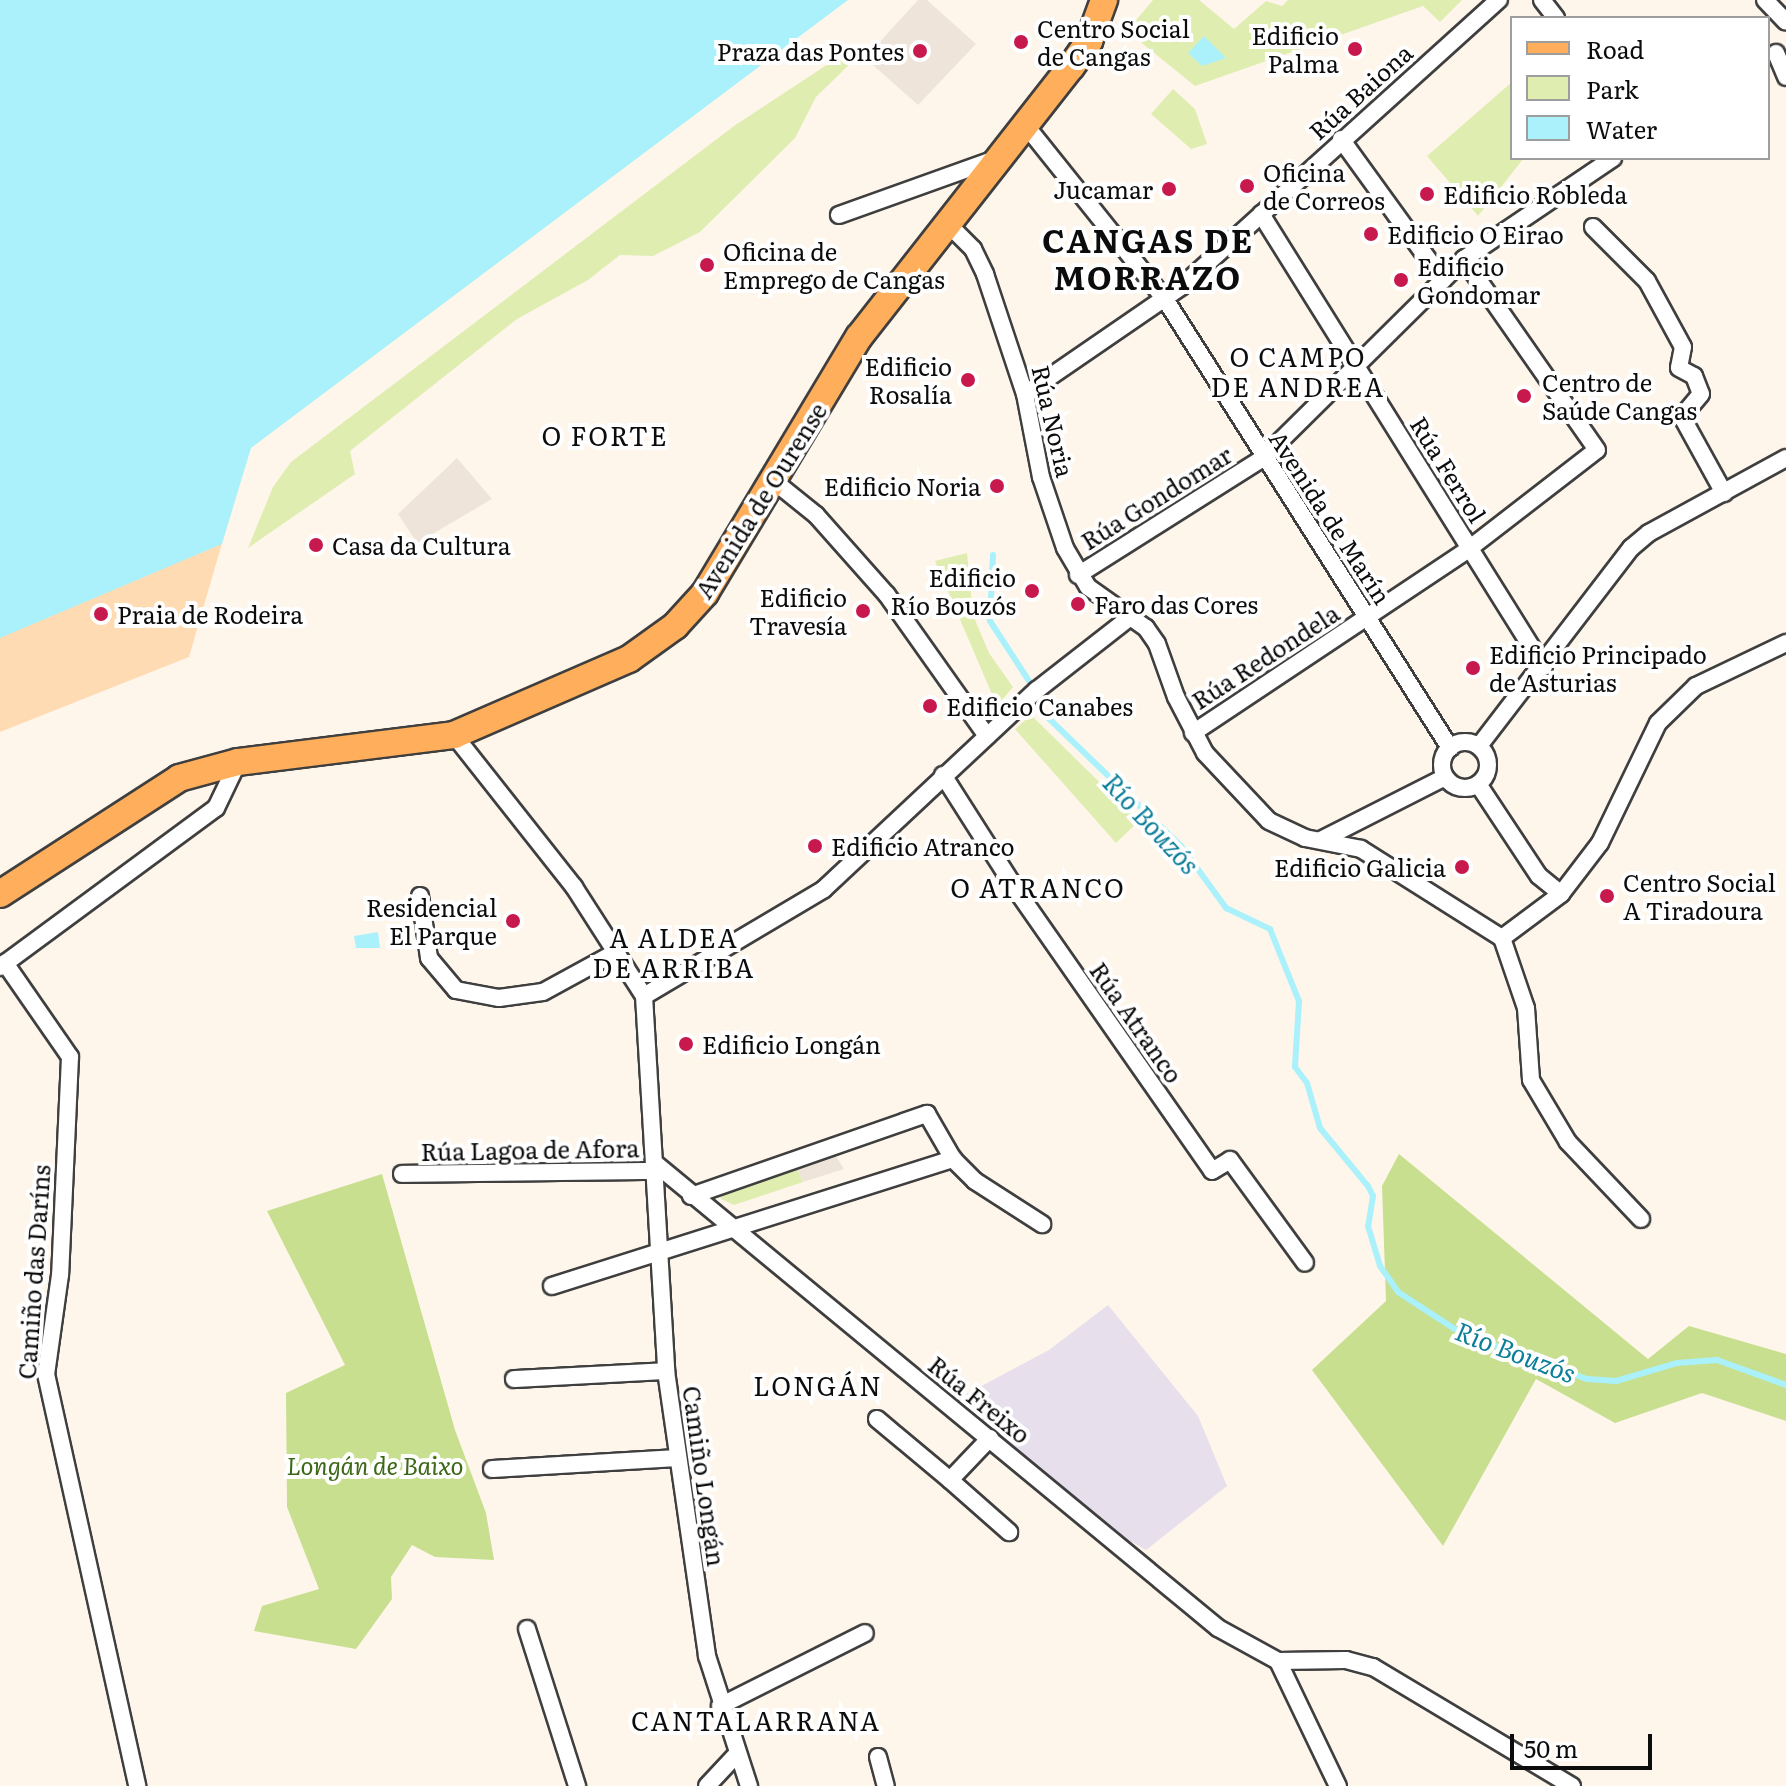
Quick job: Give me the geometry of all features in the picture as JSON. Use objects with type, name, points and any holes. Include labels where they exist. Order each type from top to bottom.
[{"type":"main road","name":"Avenida de Ourense","points":[[0,894],[146,796],[179,778],[238,762],[454,735],[629,659],[675,626],[705,593],[775,482],[859,337],[1023,122],[1089,41],[1104,0]]},
{"type":"street","name":"Rúa Baiona","points":[[1025,394],[1165,299],[1499,0]]},
{"type":"street","points":[[1542,0],[1554,16]]},
{"type":"street","points":[[1765,0],[1786,22]]},
{"type":"street","points":[[1777,52],[1786,77]]},
{"type":"street","name":"Avenida de Marín","points":[[1023,122],[1165,299],[1263,458],[1450,748]]},
{"type":"street","points":[[1341,139],[1443,280]]},
{"type":"street","points":[[839,215],[995,159]]},
{"type":"street","name":"Rúa Gondomar","points":[[1078,575],[1263,458],[1359,368],[1464,259],[1610,160]]},
{"type":"street","name":"Rúa Ferrol","points":[[1261,214],[1544,667]]},
{"type":"street","name":"Rúa Noria","points":[[947,223],[973,249],[985,274],[1025,394],[1041,477],[1078,575],[1157,644],[1193,733],[1251,808],[1289,831],[1361,849],[1502,938]]},
{"type":"street","points":[[1593,227],[1647,281],[1683,347],[1679,368],[1694,376],[1701,394],[1682,417],[1724,493]]},
{"type":"street","name":"Rúa Redondela","points":[[1193,733],[1470,548],[1597,450],[1464,259]]},
{"type":"street","points":[[1479,746],[1544,667],[1616,565],[1649,533],[1786,458]]},
{"type":"street","points":[[775,482],[816,515],[887,595],[987,736]]},
{"type":"street","points":[[454,735],[618,951],[644,996],[824,889],[943,775],[1129,618]]},
{"type":"street","points":[[1641,1219],[1568,1142],[1531,1080],[1526,1008],[1502,938],[1561,894],[1600,843],[1658,723],[1696,686],[1786,643]]},
{"type":"street","points":[[1461,742],[1479,746],[1488,761],[1478,784],[1461,788],[1445,777],[1442,765],[1450,748],[1461,742]]},
{"type":"street","points":[[3,965],[216,808],[238,762]]},
{"type":"street","name":"Rúa Atranco","points":[[943,775],[1017,891],[1212,1171],[1230,1160],[1305,1263]]},
{"type":"street","points":[[1321,840],[1445,777]]},
{"type":"street","points":[[1478,784],[1539,876],[1561,894]]},
{"type":"street","points":[[420,896],[429,958],[456,990],[520,997],[569,981],[618,951]]},
{"type":"street","name":"Camiño das Daríns","points":[[3,965],[70,1057],[60,1275],[46,1374],[137,1786]]},
{"type":"street","name":"Camiño Longán","points":[[644,996],[657,1168],[666,1371],[707,1656],[720,1706],[749,1786]]},
{"type":"street","points":[[691,1196],[927,1114],[953,1159],[975,1181],[1042,1224]]},
{"type":"street","points":[[552,1286],[953,1159]]},
{"type":"street","name":"Rúa Lagoa de Afora","points":[[402,1174],[657,1168]]},
{"type":"street","name":"Rúa Freixo","points":[[657,1168],[1218,1628],[1278,1661]]},
{"type":"street","points":[[514,1379],[666,1371]]},
{"type":"street","points":[[877,1419],[1009,1532]]},
{"type":"street","points":[[950,1480],[990,1438]]},
{"type":"street","points":[[492,1469],[678,1458]]},
{"type":"street","points":[[527,1629],[577,1786]]},
{"type":"street","points":[[720,1706],[865,1633]]},
{"type":"street","points":[[1338,1786],[1278,1661],[1346,1660],[1373,1667],[1572,1786]]},
{"type":"street","points":[[707,1786],[736,1755]]},
{"type":"street","points":[[878,1757],[886,1786]]},
{"type":"shaded area","name":"Praza das Pontes","points":[[918,0],[927,0],[976,44],[918,105],[865,58]]},
{"type":"shaded area","points":[[457,458],[492,499],[417,543],[398,514]]},
{"type":"shaded area","points":[[834,1153],[844,1169],[803,1182],[796,1166]]},
{"type":"shaded area","points":[[1108,1305],[1198,1416],[1227,1486],[1146,1550],[1112,1531],[957,1399],[1049,1350]]},
{"type":"green space","points":[[1153,0],[1199,0],[1234,29],[1266,1],[1282,6],[1288,0],[1462,0],[1440,22],[1423,6],[1195,86],[1127,31]]},
{"type":"green space","points":[[848,51],[855,59],[816,97],[795,138],[700,232],[653,256],[620,255],[588,280],[517,319],[350,451],[355,474],[248,548],[273,487],[291,462],[734,126]]},
{"type":"green space","points":[[1510,84],[1510,160],[1522,160],[1478,216],[1427,156]]},
{"type":"green space","points":[[1173,89],[1195,109],[1207,144],[1191,149],[1151,114]]},
{"type":"green space","points":[[967,553],[973,615],[989,653],[1013,687],[997,706],[935,561]]},
{"type":"green space","points":[[1031,715],[1139,821],[1116,843],[1015,729]]},
{"type":"green space","points":[[1399,1154],[1648,1359],[1689,1326],[1786,1354],[1786,1421],[1702,1393],[1615,1423],[1536,1379],[1443,1546],[1312,1370],[1386,1301],[1382,1186]]},
{"type":"green space","points":[[796,1166],[803,1182],[734,1205],[721,1199],[720,1193]]},
{"type":"green space","name":"Longán de Baixo","points":[[382,1174],[455,1430],[486,1513],[494,1560],[435,1557],[412,1545],[391,1577],[392,1599],[356,1649],[254,1631],[262,1606],[319,1589],[287,1507],[286,1393],[345,1365],[267,1211]]},
{"type":"sand","name":"Praia de Rodeira","points":[[238,488],[189,657],[0,732],[0,571]]},
{"type":"water","points":[[0,0],[848,0],[251,448],[222,544],[0,638]]},
{"type":"water","points":[[1204,36],[1226,58],[1202,66],[1188,53]]},
{"type":"water","points":[[378,932],[380,948],[356,948],[354,936]]},
{"type":"waterway","name":"Río Bouzós","points":[[993,555],[990,621],[1029,681]]},
{"type":"waterway","name":"Río Bouzós","points":[[1038,708],[1181,846],[1226,908],[1270,929],[1299,1001],[1295,1067],[1307,1083],[1320,1128],[1373,1196],[1368,1226],[1380,1266],[1398,1292],[1461,1333],[1587,1379],[1616,1381],[1677,1363],[1717,1360],[1786,1385]]},
{"type":"place","name":"Centro Social de Cangas","points":[[1021,42]]},
{"type":"place","name":"Edificio Palma","points":[[1355,49]]},
{"type":"place","name":"Praza das Pontes","points":[[920,51]]},
{"type":"place","name":"Oficina de Correos","points":[[1247,186]]},
{"type":"place","name":"Jucamar","points":[[1169,189]]},
{"type":"place","name":"Edificio Robleda","points":[[1427,194]]},
{"type":"place","name":"Edificio O Eirao","points":[[1371,234]]},
{"type":"place","name":"Oficina de Emprego de Cangas","points":[[707,265]]},
{"type":"place","name":"Edificio Gondomar","points":[[1401,280]]},
{"type":"place","name":"Edificio Rosalía","points":[[968,380]]},
{"type":"place","name":"Centro de Saúde Cangas","points":[[1524,396]]},
{"type":"place","name":"Edificio Noria","points":[[997,486]]},
{"type":"place","name":"Casa da Cultura","points":[[316,545]]},
{"type":"place","name":"Edificio Río Bouzós","points":[[1032,591]]},
{"type":"place","name":"Faro das Cores","points":[[1078,604]]},
{"type":"place","name":"Edificio Travesía","points":[[863,611]]},
{"type":"place","name":"Praia de Rodeira","points":[[101,614]]},
{"type":"place","name":"Edificio Principado de Asturias","points":[[1473,668]]},
{"type":"place","name":"Edificio Canabes","points":[[930,706]]},
{"type":"place","name":"Edificio Atranco","points":[[815,846]]},
{"type":"place","name":"Edificio Galicia","points":[[1462,867]]},
{"type":"place","name":"Centro Social A Tiradoura","points":[[1607,896]]},
{"type":"place","name":"Residencial El Parque","points":[[513,921]]},
{"type":"place","name":"Edificio Longán","points":[[686,1044]]},
{"type":"district","name":"CANGAS DE MORRAZO","points":[[1148,258]]},
{"type":"district","name":"O CAMPO DE ANDREA","points":[[1298,371]]},
{"type":"district","name":"O FORTE","points":[[605,435]]},
{"type":"district","name":"O ATRANCO","points":[[1038,887]]},
{"type":"district","name":"A ALDEA DE ARRIBA","points":[[674,952]]},
{"type":"district","name":"LONGÁN","points":[[818,1385]]},
{"type":"district","name":"CANTALARRANA","points":[[756,1720]]}]
